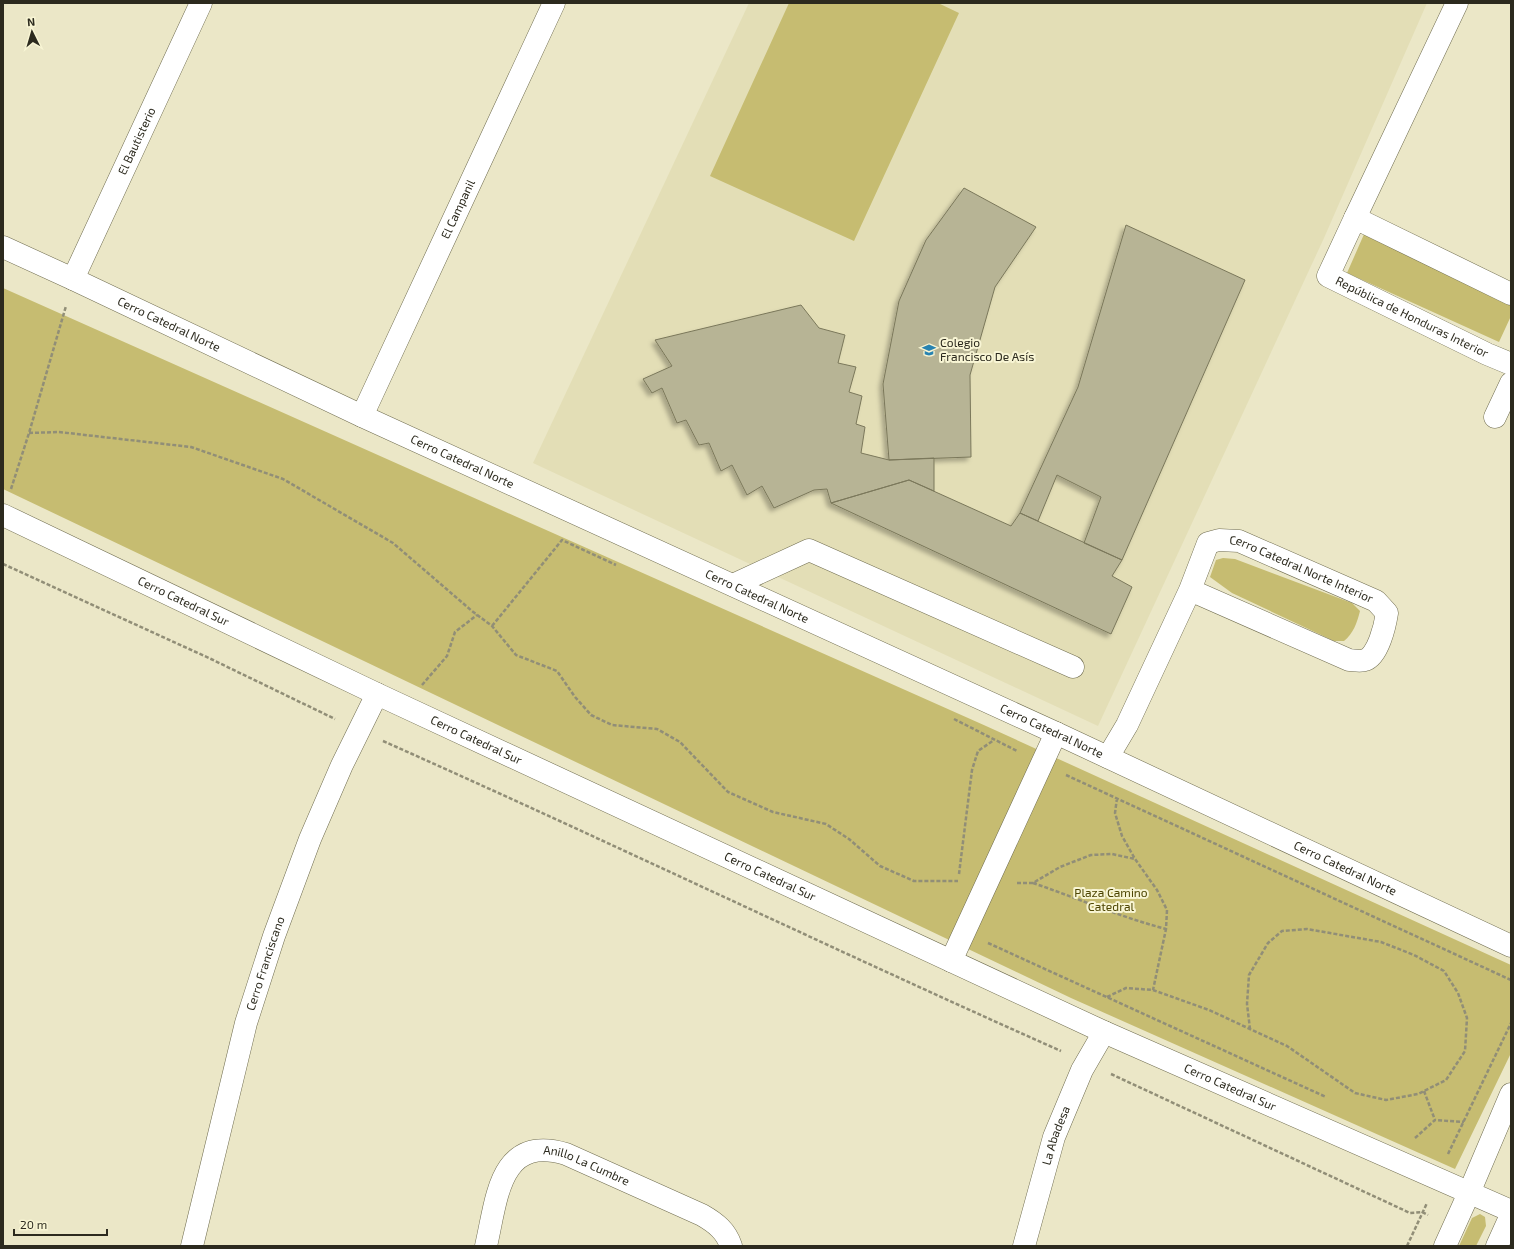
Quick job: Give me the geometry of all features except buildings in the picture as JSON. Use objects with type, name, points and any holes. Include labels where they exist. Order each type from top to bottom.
[{"type":"street","name":"El Bautisterio","points":[[73,279],[201,3]]},
{"type":"street","name":"El Campanil","points":[[362,416],[554,3]]},
{"type":"street","name":"República de Honduras Interior","points":[[1457,3],[1328,276],[1511,364]]},
{"type":"street","points":[[1355,218],[1511,294]]},
{"type":"street","name":"Cerro Catedral Norte","points":[[3,247],[362,416],[1056,733],[1511,946]]},
{"type":"street","points":[[1495,417],[1511,383]]},
{"type":"street","name":"Cerro Catedral Sur","points":[[3,515],[404,707],[1104,1032],[1511,1211]]},
{"type":"street","name":"Cerro Catedral Norte Interior","points":[[1108,757],[1127,725],[1190,590],[1208,543],[1219,540],[1239,541],[1376,601],[1387,613],[1374,653],[1365,660],[1349,660],[1190,590]]},
{"type":"street","points":[[733,585],[809,550],[1073,667]]},
{"type":"street","name":"Cerro Franciscano","points":[[192,1246],[246,1023],[271,943],[313,832],[342,765],[377,694]]},
{"type":"street","points":[[951,961],[1056,733]]},
{"type":"street","name":"La Abadesa","points":[[1024,1246],[1054,1137],[1086,1062],[1104,1032]]},
{"type":"street","points":[[1445,1246],[1511,1094]]},
{"type":"street","name":"Anillo La Cumbre","points":[[486,1246],[501,1181],[507,1169],[516,1160],[528,1153],[541,1150],[554,1150],[702,1215],[722,1229],[731,1246]]},
{"type":"street","points":[[1497,1246],[1511,1215]]},
{"type":"path","points":[[10,492],[29,433],[73,279]]},
{"type":"path","points":[[29,433],[59,432],[191,447],[283,479],[393,543],[477,615],[492,626],[516,655],[557,671],[575,697],[591,715],[612,725],[657,729],[680,742],[728,792],[773,812],[826,824],[849,839],[880,866],[914,881],[1033,883],[1077,898],[1134,921],[1166,929]]},
{"type":"path","points":[[492,626],[562,540]]},
{"type":"path","points":[[3,564],[211,659],[359,730],[517,800],[922,990],[1086,1062],[1410,1213],[1422,1212],[1407,1246]]},
{"type":"path","points":[[404,707],[447,656],[455,632],[477,615]]},
{"type":"path","points":[[954,719],[1042,764],[1511,980]]},
{"type":"path","points":[[958,881],[972,770],[978,751],[994,740]]},
{"type":"path","points":[[1117,798],[1115,813],[1122,836],[1135,859],[1157,890],[1167,910],[1166,929],[1153,990]]},
{"type":"path","points":[[1033,883],[1060,867],[1091,855],[1112,854],[1135,859]]},
{"type":"path","points":[[1107,997],[1126,988],[1153,990],[1209,1010],[1250,1029],[1287,1046],[1355,1093],[1386,1100],[1418,1094],[1446,1080],[1465,1051],[1467,1018],[1458,993],[1444,971],[1381,942],[1307,928],[1282,931],[1268,943],[1249,974],[1246,1004],[1250,1029]]},
{"type":"path","points":[[964,932],[1329,1099]]},
{"type":"path","points":[[1438,1179],[1511,1023]]},
{"type":"path","points":[[1424,1090],[1436,1120]]},
{"type":"path","points":[[1415,1138],[1436,1120],[1464,1122]]},
{"type":"path","points":[[1408,1135],[1422,1141]]},
{"type":"path","points":[[1442,1150],[1449,1153]]},
{"type":"shaded area","name":"Colegio Francisco De Asís","points":[[749,3],[1427,3],[1324,238],[1098,726],[533,463]]},
{"type":"green space","points":[[789,3],[938,3],[959,13],[854,241],[710,176]]},
{"type":"green space","points":[[1365,232],[1511,300],[1511,316],[1499,342],[1347,273]]},
{"type":"green space","name":"Plaza Camino Catedral","points":[[3,288],[986,726],[1511,965],[1511,1053],[1455,1169],[1071,998],[3,489]]},
{"type":"green space","points":[[1223,558],[1235,559],[1352,603],[1360,611],[1352,632],[1344,641],[1334,641],[1232,593],[1210,577],[1216,560]]},
{"type":"green space","points":[[1480,1214],[1485,1217],[1486,1226],[1476,1246],[1459,1246],[1472,1218]]},
{"type":"place","name":"Colegio Francisco De Asís","points":[[929,350]]}]
